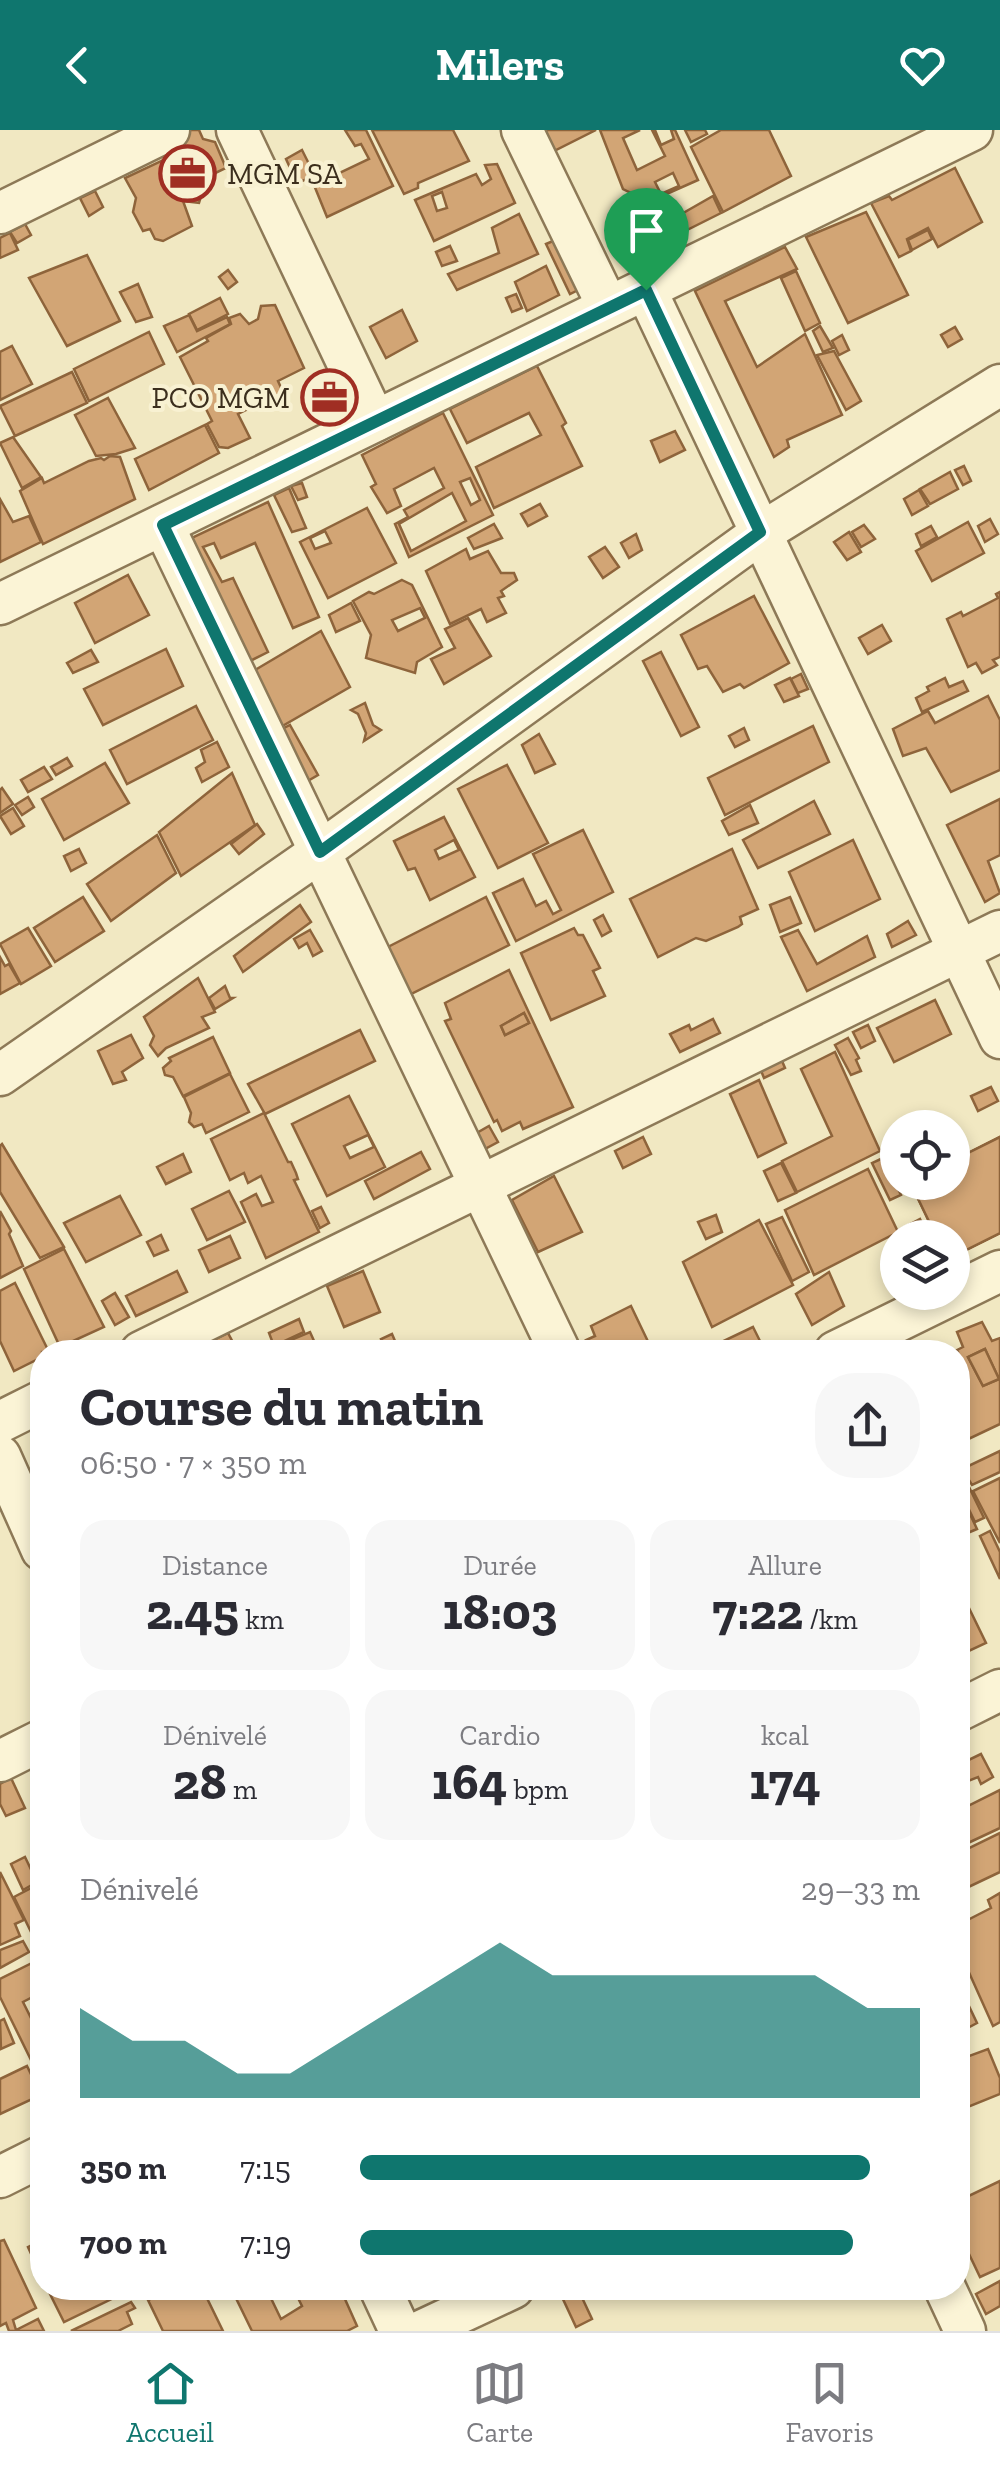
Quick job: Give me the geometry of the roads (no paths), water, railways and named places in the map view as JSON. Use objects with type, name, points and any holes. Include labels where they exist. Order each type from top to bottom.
[{"type":"street","points":[[0,214],[169,130]]},
{"type":"street","points":[[237,130],[375,422]]},
{"type":"street","points":[[522,130],[608,308]]},
{"type":"street","points":[[0,604],[972,130]]},
{"type":"street","points":[[646,290],[1000,1038]]},
{"type":"street","points":[[0,1075],[320,852],[760,532],[1000,385]]},
{"type":"street","points":[[163,525],[554,1340]]},
{"type":"street","points":[[166,1340],[1000,930]]},
{"type":"street","points":[[859,1340],[1000,1271]]},
{"type":"street","points":[[0,1422],[30,1407]]},
{"type":"street","points":[[0,1456],[30,1523]]},
{"type":"street","points":[[0,1761],[30,1746]]},
{"type":"street","points":[[0,2177],[30,2162]]},
{"type":"street","points":[[386,2300],[400,2331]]},
{"type":"street","points":[[421,2331],[487,2300]]},
{"type":"street","points":[[951,2300],[966,2331]]},
{"type":"place","name":"MGM SA","points":[[188,174]]},
{"type":"place","name":"PCO MGM","points":[[329,398]]}]
